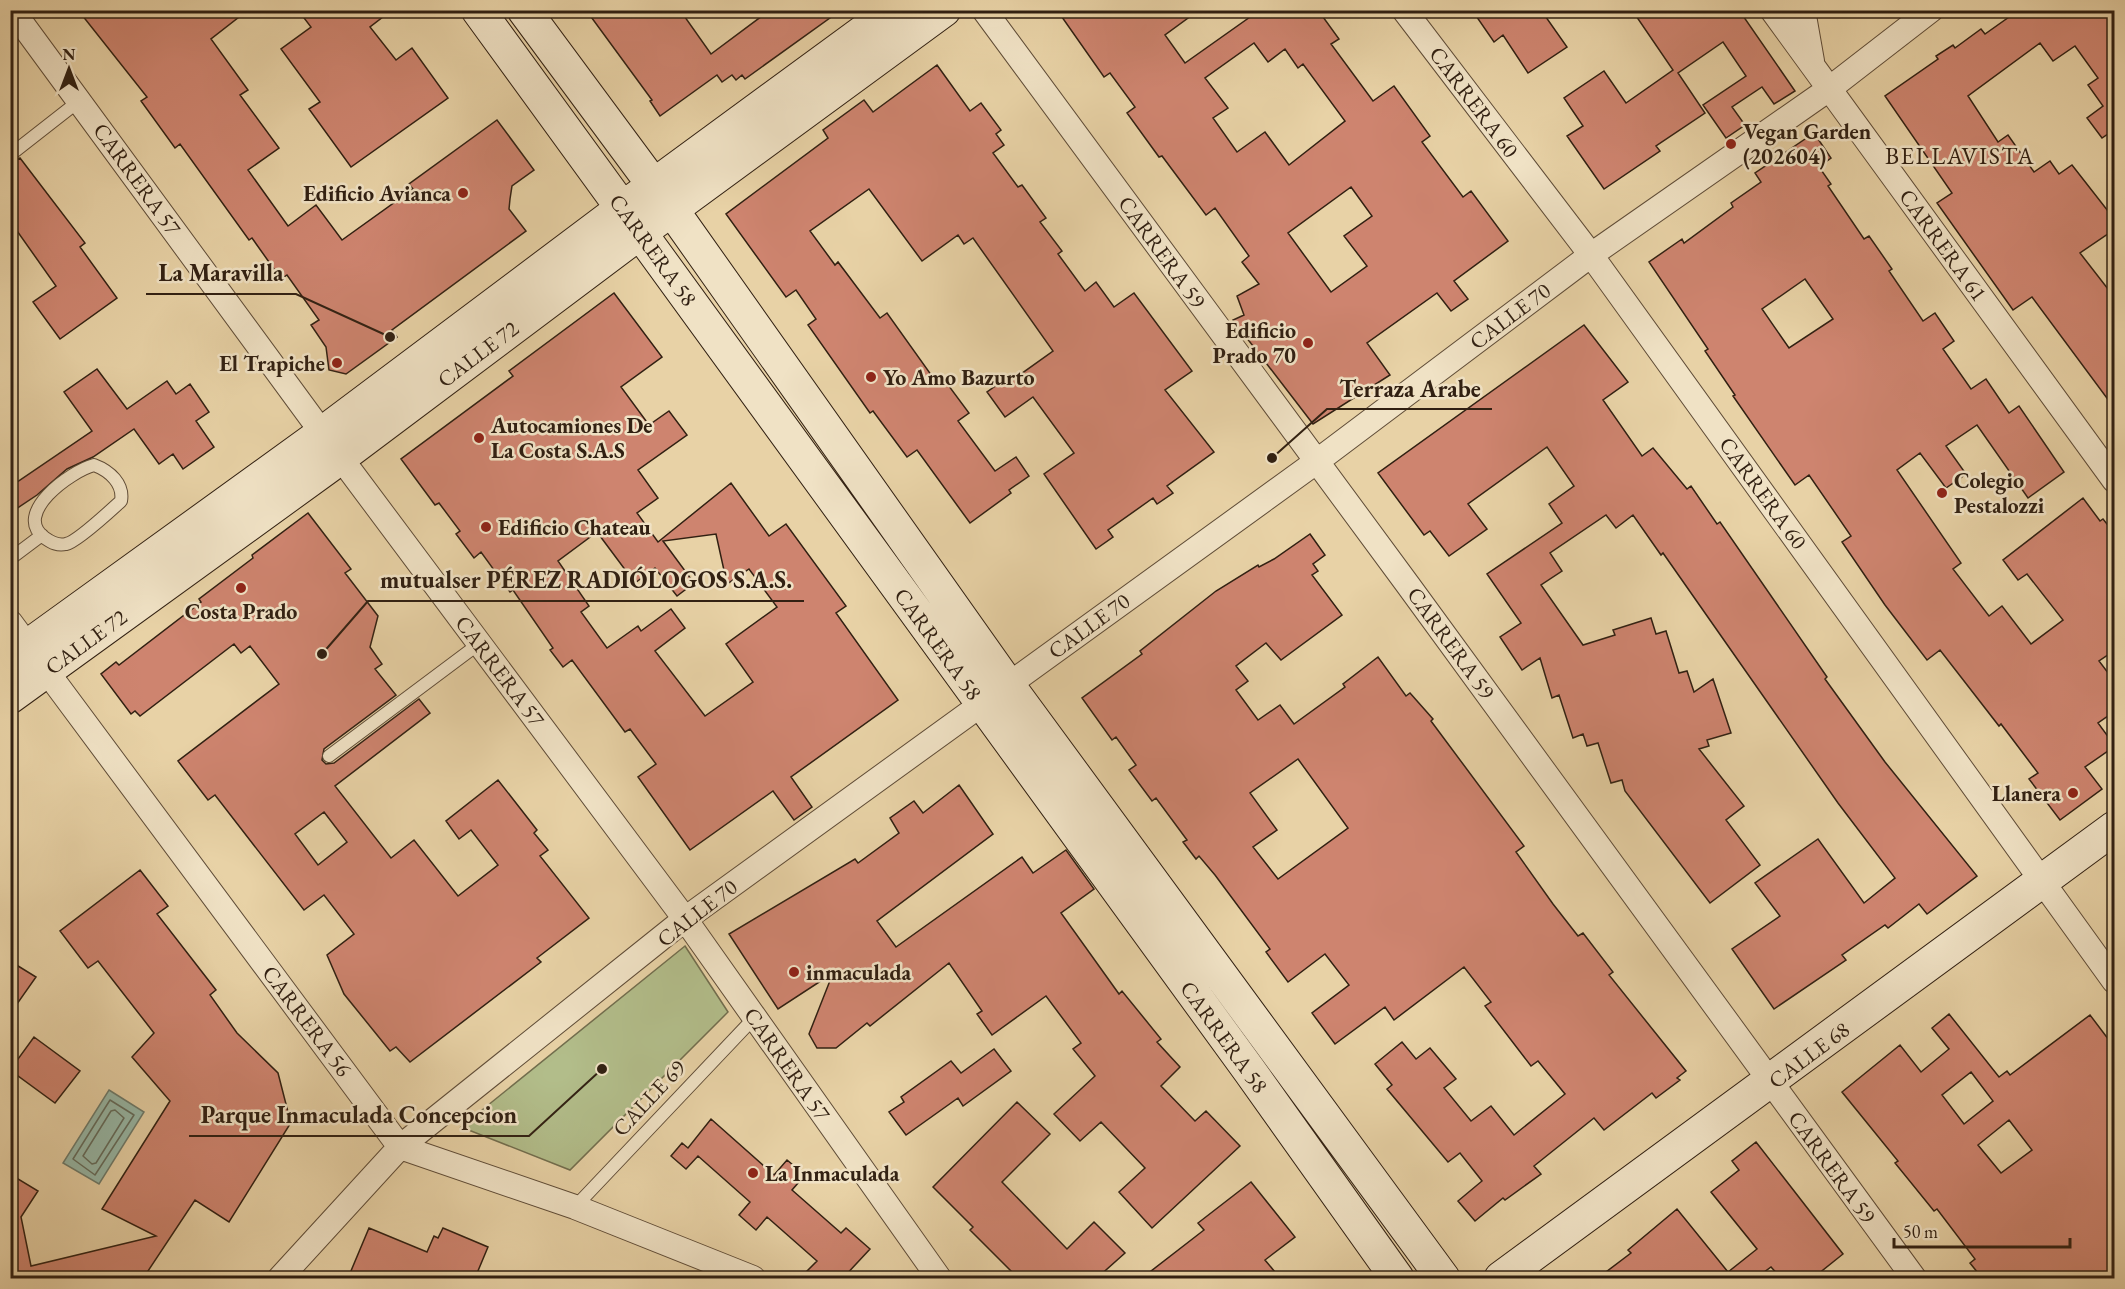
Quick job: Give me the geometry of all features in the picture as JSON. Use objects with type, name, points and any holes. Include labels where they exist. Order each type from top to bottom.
[{"type":"street","name":"CARRERA 57","points":[[12,10],[331,445],[685,919],[939,1278]]},
{"type":"street","name":"CARRERA 58","points":[[478,10],[1249,1070],[1397,1278]]},
{"type":"street","name":"CARRERA 58","points":[[524,10],[663,198],[1008,685],[1443,1278]]},
{"type":"street","name":"CALLE 72","points":[[663,198],[893,10]]},
{"type":"street","name":"CALLE 72","points":[[10,697],[24,649],[331,445],[663,198],[944,10]]},
{"type":"street","name":"CARRERA 59","points":[[984,10],[1914,1278]]},
{"type":"street","name":"CARRERA 60","points":[[1404,10],[1591,255],[2115,981]]},
{"type":"street","name":"CARRERA 61","points":[[1772,10],[2115,480]]},
{"type":"street","points":[[1803,10],[1813,66]]},
{"type":"street","name":"CALLE 70","points":[[279,1278],[400,1147],[685,919],[1316,462],[1591,255],[1829,89],[1931,10]]},
{"type":"street","name":"CARRERA 56","points":[[24,649],[400,1147]]},
{"type":"street","name":"CALLE 68","points":[[1501,1278],[1771,1083],[2115,828]]},
{"type":"street","points":[[400,1147],[575,1207],[753,1278]]},
{"type":"lane","points":[[10,155],[79,101]]},
{"type":"lane","points":[[94,465],[106,469],[122,492],[121,501],[68,544],[56,545],[42,536],[34,524],[35,513],[41,501],[81,468],[94,465]]},
{"type":"lane","points":[[10,559],[42,536]]},
{"type":"lane","points":[[329,756],[480,643]]},
{"type":"lane","name":"CALLE 69","points":[[575,1207],[754,1018]]},
{"type":"green space","points":[[685,946],[728,1012],[570,1170],[461,1127]]},
{"type":"water","points":[[109,1090],[144,1112],[99,1184],[63,1163]]},
{"type":"building","points":[[78,10],[248,10],[211,39],[248,90],[240,95],[279,148],[248,170],[288,226],[316,205],[342,240],[413,189],[409,184],[497,120],[534,170],[512,186],[510,199],[509,209],[526,231],[392,330],[397,337],[346,374],[329,370],[326,347],[311,325],[319,320],[287,275],[281,279],[252,238],[249,240],[180,144],[175,148],[141,101],[147,97]]},
{"type":"building","points":[[298,10],[392,10],[370,27],[396,60],[412,48],[448,98],[351,167],[309,109],[320,102],[281,49],[311,27]]},
{"type":"building","points":[[586,10],[680,10],[711,54],[770,10],[841,10],[745,79],[742,75],[736,80],[732,75],[722,82],[717,75],[660,116],[650,101],[652,100]]},
{"type":"building","points":[[1057,10],[1199,10],[1165,35],[1185,63],[1260,10],[1318,10],[1339,39],[1331,44],[1373,101],[1394,86],[1430,136],[1422,142],[1463,197],[1471,191],[1508,241],[1454,281],[1468,299],[1451,311],[1437,293],[1367,343],[1390,375],[1313,424],[1233,320],[1244,315],[1237,296],[1259,284],[1242,262],[1249,256],[1215,208],[1206,215],[1162,156],[1159,157],[1127,113],[1135,107],[1110,73],[1104,77]],"holes":[[[1254,43],[1268,62],[1285,49],[1298,68],[1303,64],[1345,121],[1289,165],[1265,132],[1237,152],[1213,118],[1228,108],[1205,78]],[[1351,187],[1372,216],[1344,236],[1367,266],[1331,292],[1288,233]]]},
{"type":"building","points":[[1472,10],[1541,10],[1567,47],[1528,73],[1503,35],[1494,42]]},
{"type":"building","points":[[1632,10],[1739,10],[1795,91],[1774,104],[1762,87],[1732,107],[1745,125],[1726,138],[1703,105],[1746,76],[1723,42],[1678,73],[1705,113],[1656,146],[1660,151],[1604,189],[1567,136],[1583,126],[1564,98],[1604,71],[1626,103],[1673,70]]},
{"type":"building","points":[[2019,10],[2115,10],[2115,129],[2102,138],[2087,118],[2103,106],[2088,85],[2098,78],[2075,46],[2053,61],[2040,43],[1968,96],[1998,142],[2008,135],[2034,172],[2050,161],[2059,174],[2072,165],[2115,220],[2115,229],[2080,253],[2115,298],[2115,409],[2032,297],[2013,310],[1937,203],[1952,193],[1885,96],[1938,59],[1936,56],[1953,45],[1955,48],[1981,29],[1985,34]]},
{"type":"building","points":[[937,65],[970,111],[981,103],[1001,130],[996,134],[1004,145],[993,153],[1018,187],[1022,185],[1046,218],[1040,222],[1062,251],[1058,254],[1085,291],[1096,282],[1114,307],[1134,293],[1192,371],[1165,390],[1214,452],[1167,486],[1173,493],[1157,504],[1153,498],[1108,530],[1113,537],[1096,549],[1044,474],[1074,453],[1033,397],[1005,417],[987,392],[1004,380],[1007,384],[1053,351],[973,238],[964,244],[958,235],[922,261],[869,189],[810,231],[835,265],[838,262],[880,318],[887,313],[934,379],[940,374],[969,413],[958,421],[995,471],[1016,457],[1029,476],[1009,490],[1011,493],[970,523],[917,450],[907,457],[873,411],[870,413],[808,325],[816,319],[796,290],[786,297],[726,214],[828,138],[823,130],[864,100],[873,112]]},
{"type":"building","points":[[1814,133],[1831,158],[1819,167],[1831,184],[1828,186],[1864,239],[1869,236],[1892,269],[1889,271],[1923,321],[1935,313],[1954,341],[1943,349],[1971,389],[1986,379],[2009,413],[2019,406],[2064,472],[2028,498],[1977,425],[1946,446],[1966,474],[1946,488],[1920,453],[1897,470],[1961,563],[1953,569],[1989,616],[2002,606],[2031,644],[2063,620],[2027,574],[2018,580],[2003,560],[2083,498],[2100,521],[2103,519],[2115,534],[2115,650],[2099,661],[2115,682],[2115,711],[2098,723],[2115,746],[2085,767],[2102,789],[2060,820],[2029,779],[2038,773],[2001,724],[1999,726],[1940,650],[1927,660],[1885,605],[1842,542],[1851,536],[1809,475],[1795,485],[1733,396],[1735,395],[1705,351],[1708,349],[1649,262],[1682,239],[1684,243],[1733,207],[1731,203],[1761,182],[1755,173]],"holes":[[[1805,279],[1833,319],[1789,348],[1762,309]]]},
{"type":"building","points":[[20,158],[85,243],[80,247],[117,298],[60,339],[33,302],[56,286],[10,221],[10,163]]},
{"type":"building","points":[[614,293],[662,357],[621,387],[649,425],[669,411],[687,435],[638,470],[658,498],[637,513],[658,542],[731,483],[769,536],[786,524],[846,606],[836,613],[898,700],[791,777],[812,807],[794,820],[773,791],[690,850],[638,777],[656,764],[630,729],[625,732],[572,660],[563,667],[550,650],[553,648],[513,590],[510,592],[481,552],[474,558],[456,534],[460,531],[439,503],[435,505],[401,459],[513,376],[509,371]],"holes":[[[597,532],[635,583],[655,568],[677,596],[694,583],[663,541],[716,534],[727,584],[749,569],[777,607],[726,644],[753,682],[705,716],[655,651],[685,628],[671,609],[641,631],[638,626],[607,648],[581,612],[589,606],[558,561]]]},
{"type":"building","points":[[1584,325],[1628,382],[1603,400],[1642,456],[1653,448],[1687,489],[1691,486],[1717,524],[1720,522],[1827,677],[1825,679],[1885,762],[1977,876],[1927,914],[1919,904],[1888,928],[1885,925],[1842,955],[1846,960],[1774,1009],[1732,949],[1780,916],[1755,883],[1818,839],[1864,903],[1895,878],[1838,803],[1663,553],[1661,555],[1633,515],[1616,528],[1606,515],[1550,553],[1562,571],[1541,585],[1583,645],[1615,635],[1613,630],[1651,618],[1656,634],[1666,631],[1679,673],[1687,671],[1694,692],[1713,679],[1731,733],[1707,740],[1709,746],[1699,749],[1744,806],[1726,820],[1760,865],[1710,903],[1625,791],[1622,780],[1611,783],[1598,743],[1587,746],[1583,734],[1573,738],[1559,695],[1552,698],[1540,658],[1522,670],[1500,637],[1521,623],[1487,574],[1562,523],[1549,504],[1574,486],[1547,447],[1468,504],[1487,529],[1449,556],[1430,531],[1424,535],[1378,473]]},
{"type":"building","points":[[97,369],[127,409],[167,381],[176,394],[190,384],[209,412],[196,421],[214,447],[183,469],[173,454],[159,464],[134,429],[93,457],[67,469],[37,495],[10,513],[10,487],[92,431],[64,392]]},
{"type":"building","points":[[308,513],[351,569],[345,573],[378,616],[370,647],[382,664],[375,669],[396,695],[324,749],[322,760],[326,764],[334,763],[419,699],[430,713],[335,786],[391,858],[414,840],[458,896],[498,865],[471,830],[459,839],[446,821],[498,780],[537,830],[534,833],[548,850],[540,856],[589,918],[537,958],[541,962],[410,1062],[396,1047],[390,1051],[344,994],[327,955],[354,934],[324,895],[304,910],[215,795],[208,800],[178,761],[279,684],[250,646],[241,653],[234,644],[140,716],[135,711],[131,714],[101,674],[116,662],[119,665],[201,602],[199,599],[253,558],[252,555]],"holes":[[[324,812],[347,842],[318,865],[295,834]]]},
{"type":"building","points":[[1310,534],[1325,555],[1313,564],[1318,571],[1312,575],[1342,615],[1281,660],[1266,643],[1236,666],[1248,681],[1236,690],[1258,720],[1280,705],[1294,724],[1345,687],[1343,684],[1378,657],[1406,696],[1410,693],[1433,719],[1431,721],[1524,846],[1516,852],[1553,904],[1578,936],[1583,933],[1613,972],[1609,975],[1686,1071],[1677,1078],[1680,1080],[1656,1098],[1652,1093],[1604,1130],[1594,1118],[1534,1166],[1541,1174],[1505,1200],[1503,1198],[1475,1221],[1458,1201],[1482,1181],[1460,1153],[1448,1162],[1387,1089],[1392,1085],[1375,1064],[1402,1042],[1416,1059],[1430,1048],[1456,1079],[1444,1088],[1471,1121],[1491,1106],[1514,1135],[1565,1094],[1538,1061],[1531,1066],[1485,1006],[1491,1002],[1464,967],[1394,1020],[1385,1007],[1335,1044],[1312,1013],[1349,985],[1325,954],[1288,982],[1266,952],[1270,949],[1215,875],[1199,856],[1196,859],[1183,842],[1187,840],[1156,798],[1152,801],[1129,770],[1136,765],[1116,737],[1112,740],[1082,698],[1142,654],[1140,651],[1216,591],[1258,565],[1259,567]],"holes":[[[1298,759],[1348,828],[1278,879],[1253,847],[1277,830],[1250,793]]]},
{"type":"building","points":[[959,785],[993,834],[877,921],[896,947],[1022,857],[1033,873],[1066,850],[1094,889],[1061,913],[1119,994],[1122,991],[1161,1039],[1157,1042],[1180,1067],[1161,1086],[1195,1121],[1206,1111],[1240,1146],[1152,1228],[1119,1192],[1145,1168],[1101,1122],[1080,1141],[1054,1114],[1095,1076],[1073,1049],[1081,1043],[1046,996],[992,1035],[977,1014],[982,1011],[949,963],[870,1026],[867,1023],[836,1048],[817,1048],[809,1034],[833,973],[778,1009],[729,934],[855,859],[858,863],[899,833],[890,818],[914,801],[923,813]]},
{"type":"building","points":[[140,870],[168,906],[157,914],[216,990],[210,995],[237,1033],[278,1073],[288,1112],[295,1116],[229,1222],[195,1200],[146,1274],[129,1278],[10,1278],[10,1174],[38,1191],[21,1217],[31,1266],[156,1236],[102,1209],[170,1101],[132,1057],[154,1033],[98,961],[88,968],[60,931]]},
{"type":"building","points":[[10,961],[36,977],[10,1014]]},
{"type":"building","points":[[1949,1014],[1999,1077],[2007,1071],[2010,1075],[2090,1015],[2115,1048],[2115,1278],[1982,1278],[1970,1263],[1975,1259],[1937,1209],[1934,1211],[1895,1163],[1898,1161],[1842,1092],[1900,1045],[1921,1072],[1949,1049],[1932,1028]],"holes":[[[1971,1072],[1993,1101],[1964,1124],[1942,1095]],[[2009,1120],[2032,1150],[2001,1173],[1978,1145]]]},
{"type":"building","points":[[34,1037],[80,1071],[55,1103],[10,1070]]},
{"type":"building","points":[[994,1049],[1011,1071],[963,1106],[958,1098],[906,1135],[889,1112],[904,1102],[901,1097],[951,1061],[961,1073]]},
{"type":"building","points":[[1017,1102],[1050,1134],[1002,1182],[1067,1249],[1094,1222],[1125,1253],[1097,1278],[1018,1278],[970,1230],[973,1227],[933,1187]]},
{"type":"building","points":[[711,1119],[774,1175],[787,1160],[805,1175],[792,1190],[841,1233],[846,1228],[870,1249],[843,1278],[800,1278],[817,1261],[767,1217],[756,1230],[739,1215],[750,1202],[698,1156],[686,1169],[671,1156],[682,1143],[688,1148]]},
{"type":"building","points":[[1756,1142],[1843,1254],[1813,1278],[1781,1278],[1771,1267],[1756,1278],[1598,1278],[1631,1253],[1628,1250],[1677,1209],[1728,1272],[1757,1249],[1711,1192],[1739,1170],[1732,1161]]},
{"type":"building","points":[[1251,1182],[1295,1237],[1265,1260],[1280,1278],[1142,1278],[1204,1230],[1198,1223]]},
{"type":"building","points":[[369,1228],[427,1252],[434,1236],[438,1238],[443,1228],[488,1247],[475,1278],[348,1278]]},
{"type":"place","name":"Vegan Garden (202604)","points":[[1731,144]]},
{"type":"place","name":"Edificio Avianca","points":[[463,193]]},
{"type":"place","name":"La Maravilla","points":[[390,337]]},
{"type":"place","name":"Edificio Prado 70","points":[[1308,343]]},
{"type":"place","name":"El Trapiche","points":[[337,363]]},
{"type":"place","name":"Yo Amo Bazurto","points":[[871,377]]},
{"type":"place","name":"Autocamiones De La Costa S.A.S","points":[[479,438]]},
{"type":"place","name":"Terraza Arabe","points":[[1272,458]]},
{"type":"place","name":"Colegio Pestalozzi","points":[[1942,493]]},
{"type":"place","name":"Edificio Chateau","points":[[486,527]]},
{"type":"place","name":"Costa Prado","points":[[241,588]]},
{"type":"place","name":"mutualser PÉREZ RADIÓLOGOS S.A.S.","points":[[322,654]]},
{"type":"place","name":"Llanera","points":[[2073,793]]},
{"type":"place","name":"inmaculada","points":[[794,972]]},
{"type":"place","name":"Parque Inmaculada Concepcion","points":[[602,1069]]},
{"type":"place","name":"La Inmaculada","points":[[753,1173]]},
{"type":"district","name":"BELLAVISTA","points":[[1960,155]]}]
